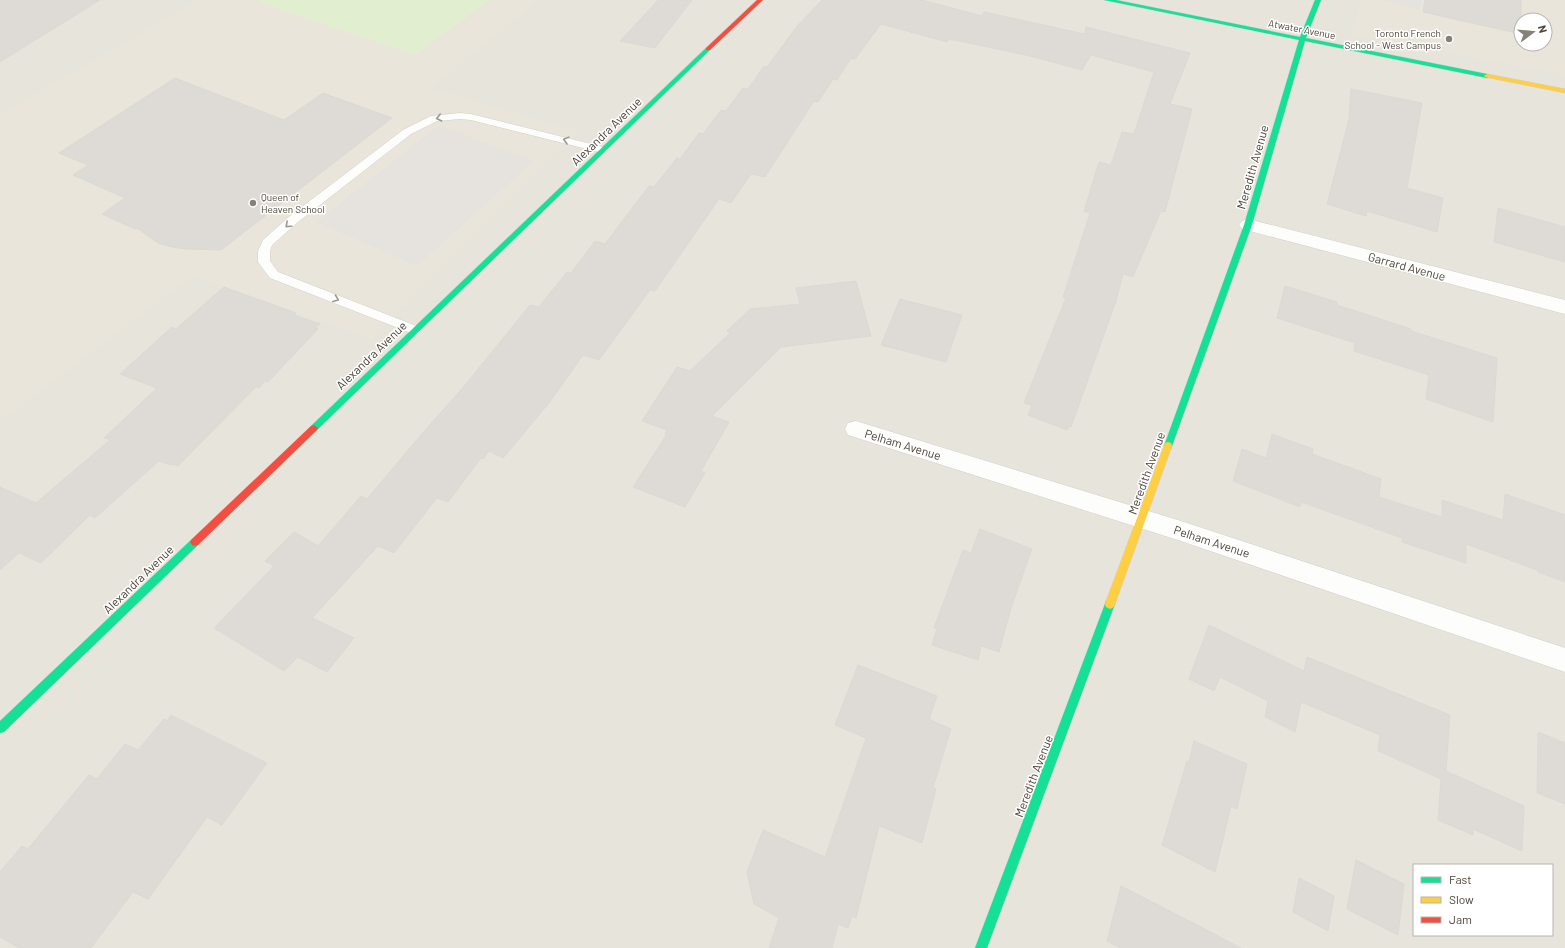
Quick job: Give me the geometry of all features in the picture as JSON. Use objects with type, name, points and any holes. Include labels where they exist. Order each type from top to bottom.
[{"type":"street","name":"Alexandra Avenue","points":[[0,728],[760,0]]},
{"type":"street","name":"Atwater Avenue","points":[[1106,0],[1565,91]]},
{"type":"street","name":"Meredith Avenue","points":[[982,948],[1142,519],[1248,225],[1302,40],[1318,0]]},
{"type":"street","name":"Garrard Avenue","points":[[1248,225],[1565,307]]},
{"type":"street","name":"Pelham Avenue","points":[[856,429],[1142,519],[1565,660]]},
{"type":"lane","points":[[415,330],[274,275],[264,262],[264,252],[267,243],[294,219],[407,132],[435,118],[446,116],[472,117],[603,150]]},
{"type":"shaded area","points":[[7,0],[1565,0],[1565,948],[0,948],[0,4]]},
{"type":"shaded area","name":"Queen of Heaven School","points":[[198,0],[538,0],[431,88],[577,131],[371,339],[193,275],[8,416],[0,413],[0,115]]},
{"type":"shaded area","name":"Toronto French School - West Campus","points":[[1362,0],[1565,0],[1565,75],[1351,34]]},
{"type":"shaded area","points":[[1381,0],[1422,0],[1420,10]]},
{"type":"shaded area","points":[[439,125],[534,161],[417,266],[316,222]]},
{"type":"green space","points":[[261,0],[490,0],[415,55],[257,2]]},
{"type":"building","points":[[0,0],[100,0],[0,62]]},
{"type":"building","points":[[658,0],[692,0],[655,48],[620,41]]},
{"type":"building","points":[[822,0],[922,0],[982,16],[984,12],[1085,34],[1086,27],[1190,53],[1170,104],[1192,109],[1165,212],[1161,211],[1133,277],[1123,274],[1116,301],[1071,427],[1069,426],[1067,430],[1028,415],[1032,406],[1024,403],[1066,298],[1063,297],[1090,213],[1084,211],[1099,162],[1111,165],[1122,132],[1134,134],[1154,72],[1091,55],[1082,70],[1030,56],[949,39],[947,42],[881,24],[855,59],[851,58],[837,80],[833,79],[818,102],[814,101],[765,177],[751,174],[731,203],[719,199],[655,291],[650,290],[599,360],[583,355],[549,403],[503,458],[489,451],[483,459],[481,458],[448,502],[437,498],[394,553],[378,546],[312,618],[354,638],[327,672],[298,657],[284,671],[214,628],[274,566],[265,561],[294,532],[318,546],[361,496],[367,499],[461,390],[530,305],[539,307],[567,272],[571,273],[595,241],[605,244],[649,186],[654,187],[677,158],[680,159],[699,133],[703,134],[721,110],[726,111],[743,88],[748,89],[764,66],[767,67],[798,25]]},
{"type":"building","points":[[1425,0],[1521,0],[1521,12],[1513,12],[1513,32],[1423,12]]},
{"type":"building","points":[[175,78],[284,120],[323,93],[392,118],[221,250],[172,247],[158,243],[137,228],[135,229],[102,214],[125,198],[73,175],[88,165],[59,153]]},
{"type":"building","points":[[1351,89],[1422,103],[1407,188],[1443,198],[1437,232],[1367,211],[1366,216],[1327,204],[1349,119]]},
{"type":"building","points":[[1498,208],[1565,227],[1565,262],[1494,242]]},
{"type":"building","points":[[856,281],[871,336],[781,347],[712,416],[729,422],[701,471],[705,473],[685,507],[633,487],[667,434],[665,434],[667,430],[642,421],[677,367],[690,371],[730,333],[727,331],[750,309],[800,304],[796,288]]},
{"type":"building","points":[[1285,286],[1337,302],[1337,305],[1411,329],[1411,331],[1497,358],[1493,422],[1426,399],[1429,375],[1354,351],[1355,343],[1277,318]]},
{"type":"building","points":[[224,287],[296,313],[294,315],[320,324],[315,328],[318,329],[268,382],[265,381],[259,388],[256,387],[178,466],[159,461],[95,518],[90,515],[41,563],[19,553],[0,570],[0,487],[36,503],[110,440],[104,438],[157,388],[120,374],[172,327],[176,329]]},
{"type":"building","points":[[900,299],[962,315],[946,362],[881,345]]},
{"type":"building","points":[[1272,434],[1313,449],[1312,454],[1381,479],[1379,497],[1442,517],[1442,500],[1503,520],[1505,494],[1565,515],[1565,582],[1466,544],[1466,563],[1402,542],[1402,538],[1301,502],[1300,507],[1233,481],[1242,449],[1266,458]]},
{"type":"building","points":[[980,529],[1032,549],[1011,608],[999,652],[981,646],[978,660],[932,645],[937,629],[934,628],[963,550],[971,553]]},
{"type":"building","points":[[1209,625],[1304,671],[1307,657],[1450,715],[1446,771],[1524,806],[1522,851],[1473,829],[1473,835],[1438,820],[1441,779],[1378,751],[1380,735],[1301,702],[1295,732],[1265,717],[1268,701],[1220,677],[1214,691],[1189,679]]},
{"type":"building","points":[[858,665],[937,696],[929,719],[951,729],[933,788],[936,789],[922,843],[879,826],[856,918],[852,916],[848,928],[838,924],[832,948],[769,948],[779,918],[754,904],[747,872],[763,830],[825,857],[866,738],[835,725]]},
{"type":"building","points":[[171,715],[267,763],[222,825],[207,817],[148,899],[133,892],[91,948],[19,948],[0,937],[0,872],[22,846],[28,849],[89,775],[97,779],[125,744],[138,750],[164,719],[167,721]]},
{"type":"building","points":[[1538,732],[1565,743],[1565,804],[1537,793]]},
{"type":"building","points":[[1194,741],[1247,764],[1237,809],[1231,806],[1215,872],[1162,845],[1187,761],[1189,762]]},
{"type":"building","points":[[1356,860],[1404,884],[1398,935],[1347,909]]},
{"type":"building","points":[[1299,878],[1334,896],[1328,931],[1293,912]]},
{"type":"building","points":[[1121,886],[1241,948],[1120,948],[1107,941]]},
{"type":"traffic: fast","points":[[1107,0],[1487,76]]},
{"type":"traffic: fast","points":[[1168,446],[1248,225],[1302,40],[1318,0]]},
{"type":"traffic: fast","points":[[314,428],[708,49]]},
{"type":"traffic: fast","points":[[0,728],[195,542]]},
{"type":"traffic: fast","points":[[981,948],[1110,604]]},
{"type":"traffic: slow","points":[[1487,76],[1565,91]]},
{"type":"traffic: slow","points":[[1110,604],[1168,446]]},
{"type":"traffic: jam","points":[[708,49],[760,0]]},
{"type":"traffic: jam","points":[[195,542],[314,428]]},
{"type":"place","name":"Toronto French School - West Campus","points":[[1449,39]]},
{"type":"place","name":"Queen of Heaven School","points":[[253,203]]}]
